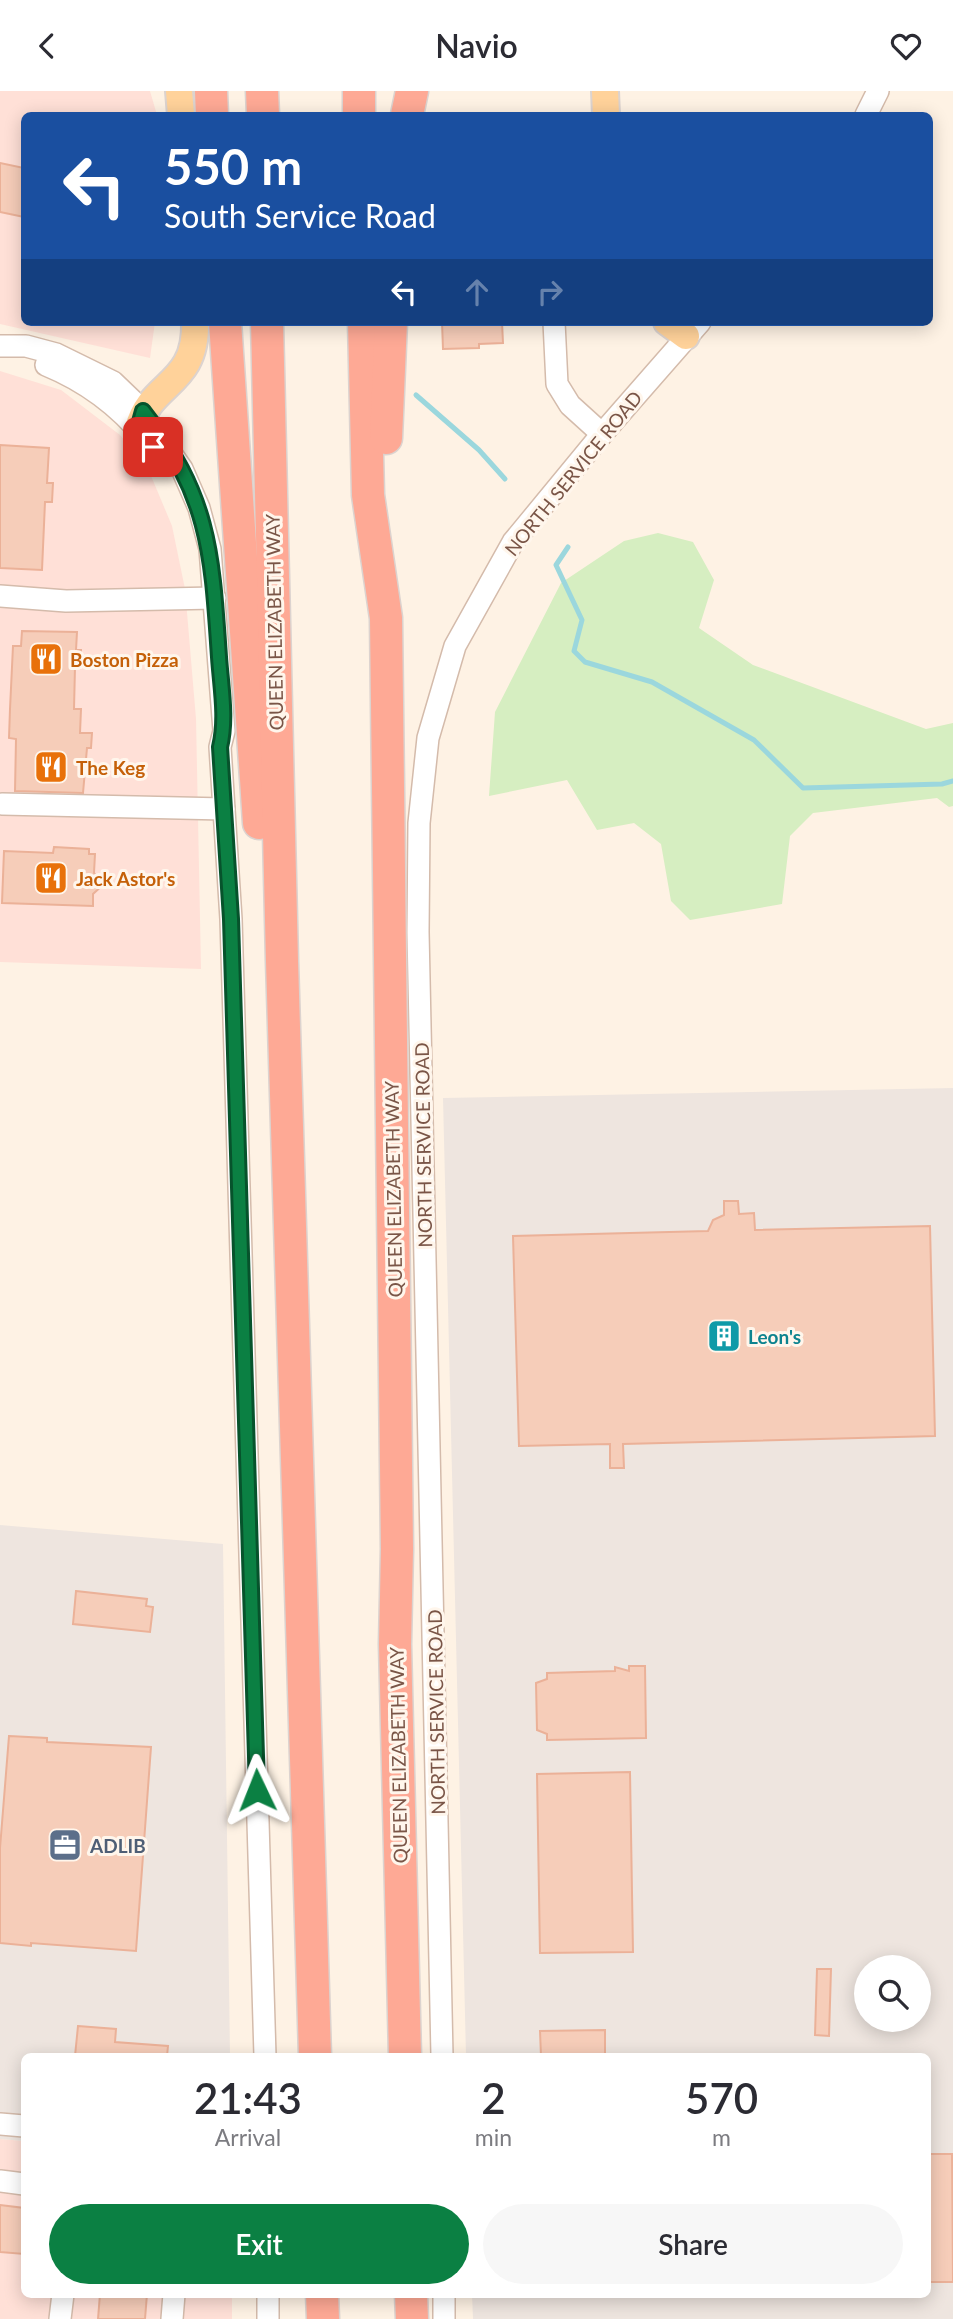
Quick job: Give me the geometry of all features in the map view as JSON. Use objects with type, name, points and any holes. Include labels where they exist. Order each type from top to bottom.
[{"type":"highway","points":[[211,91],[212,112]]},
{"type":"highway","points":[[262,91],[262,112]]},
{"type":"highway","points":[[359,91],[359,112]]},
{"type":"highway","points":[[408,112],[412,91]]},
{"type":"highway","points":[[225,326],[263,891],[282,961]]},
{"type":"highway","name":"QUEEN ELIZABETH WAY","points":[[267,326],[282,961],[315,2053]]},
{"type":"highway","name":"QUEEN ELIZABETH WAY","points":[[364,326],[368,495],[386,618],[397,1521],[395,1644],[405,2053]]},
{"type":"highway","points":[[386,618],[386,435],[391,326]]},
{"type":"highway","points":[[322,2298],[323,2319]]},
{"type":"highway","points":[[411,2298],[412,2319]]},
{"type":"main road","points":[[179,91],[181,112]]},
{"type":"main road","points":[[604,91],[606,112]]},
{"type":"main road","points":[[140,420],[188,364],[194,347],[195,326]]},
{"type":"street","points":[[868,112],[878,91]]},
{"type":"street","points":[[554,326],[557,384],[570,405],[602,434]]},
{"type":"street","name":"NORTH SERVICE ROAD","points":[[442,2053],[418,932],[419,823],[428,738],[455,646],[513,542],[685,327]]},
{"type":"street","points":[[4,346],[26,346],[56,354],[85,366],[120,387],[140,420],[175,457],[194,495],[208,542],[208,599],[224,730],[220,747],[232,933],[265,2053]]},
{"type":"street","points":[[0,596],[66,601],[208,599]]},
{"type":"street","points":[[2,804],[224,809]]},
{"type":"street","points":[[0,2124],[21,2126]]},
{"type":"street","points":[[0,2181],[21,2184]]},
{"type":"street","points":[[60,2319],[63,2298]]},
{"type":"street","points":[[172,2319],[174,2298]]},
{"type":"street","points":[[268,2298],[268,2319]]},
{"type":"street","points":[[444,2298],[444,2319]]},
{"type":"shaded area","points":[[0,91],[150,91],[156,112],[21,112],[21,326],[154,326],[150,358],[0,324]]},
{"type":"shaded area","points":[[0,371],[61,390],[120,435],[149,471],[172,526],[185,589],[196,719],[201,969],[0,962]]},
{"type":"shaded area","points":[[953,1088],[953,2319],[473,2319],[472,2298],[931,2298],[931,2053],[466,2053],[443,1098]]},
{"type":"shaded area","points":[[0,1525],[223,1544],[230,2053],[21,2053],[21,2141],[0,2139]]},
{"type":"shaded area","points":[[0,2139],[21,2141],[21,2298],[232,2298],[232,2319],[0,2319]]},
{"type":"green space","points":[[658,533],[693,542],[714,580],[699,628],[753,665],[926,729],[953,723],[953,806],[949,807],[937,798],[813,813],[790,836],[782,904],[690,920],[671,901],[661,844],[634,823],[597,830],[567,780],[489,796],[495,712],[561,583],[624,541]]},
{"type":"building","points":[[0,163],[21,167],[21,216],[0,212]]},
{"type":"building","points":[[442,326],[502,326],[503,343],[479,344],[479,348],[443,349]]},
{"type":"building","points":[[0,445],[49,448],[47,483],[53,483],[52,502],[45,502],[42,570],[0,568]]},
{"type":"building","points":[[22,631],[77,632],[76,650],[81,650],[80,668],[75,667],[74,709],[81,709],[80,733],[92,733],[91,748],[87,748],[83,793],[15,791],[16,739],[9,738],[10,709],[13,646],[21,646]]},
{"type":"building","name":"Jack Astor's","points":[[54,847],[89,849],[89,854],[95,854],[94,873],[104,884],[93,894],[93,906],[2,903],[4,851],[53,853]]},
{"type":"building","name":"Leon's","points":[[724,1201],[738,1201],[739,1214],[754,1213],[755,1230],[930,1226],[935,1436],[623,1444],[624,1468],[610,1468],[610,1444],[519,1446],[513,1236],[708,1231],[713,1220],[724,1215]]},
{"type":"building","points":[[76,1591],[147,1599],[146,1606],[153,1607],[150,1632],[73,1624]]},
{"type":"building","points":[[629,1666],[645,1666],[646,1738],[547,1740],[547,1734],[537,1730],[536,1683],[547,1679],[547,1673],[615,1671],[615,1667],[629,1671]]},
{"type":"building","name":"ADLIB","points":[[9,1736],[47,1738],[47,1742],[151,1747],[136,1951],[0,1943],[0,1848]]},
{"type":"building","points":[[630,1772],[633,1952],[540,1953],[537,1774]]},
{"type":"building","points":[[817,1969],[831,1969],[829,2036],[815,2035]]},
{"type":"building","points":[[78,2026],[116,2029],[115,2042],[168,2046],[167,2053],[75,2053]]},
{"type":"building","points":[[605,2030],[605,2053],[541,2053],[540,2031]]},
{"type":"building","points":[[931,2154],[952,2154],[953,2282],[931,2282]]},
{"type":"building","points":[[0,2205],[21,2208],[21,2254],[0,2252]]},
{"type":"building","points":[[100,2298],[147,2298],[145,2319],[98,2319]]},
{"type":"waterway","points":[[416,395],[479,450],[505,479]]},
{"type":"waterway","points":[[568,547],[556,565],[582,620],[574,651],[585,662],[652,682],[754,740],[803,788],[942,784],[953,781]]},
{"type":"place","name":"Boston Pizza","points":[[46,659]]},
{"type":"place","name":"The Keg","points":[[51,767]]},
{"type":"place","name":"Jack Astor's","points":[[51,878]]},
{"type":"place","name":"Leon's","points":[[724,1336]]},
{"type":"place","name":"ADLIB","points":[[65,1845]]},
{"type":"route","points":[[153,447],[138,429],[143,411],[182,470],[199,508],[210,549],[217,627],[224,730],[220,747],[231,919],[257,1790]]}]
